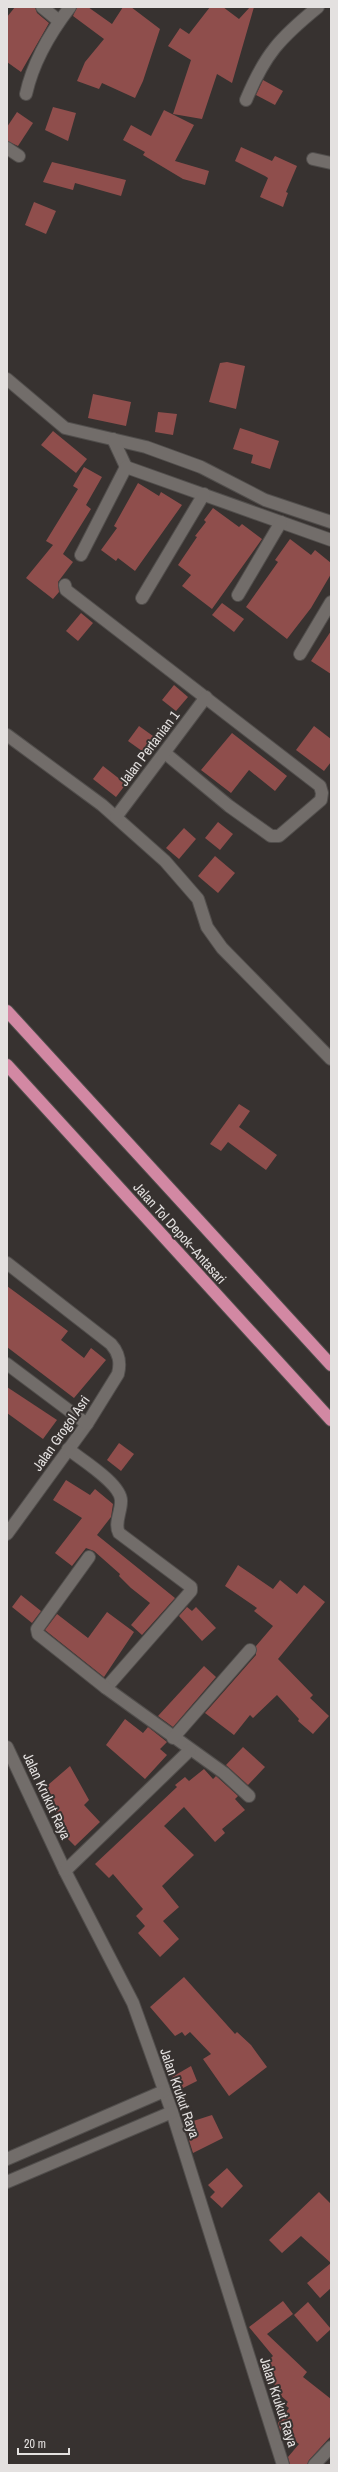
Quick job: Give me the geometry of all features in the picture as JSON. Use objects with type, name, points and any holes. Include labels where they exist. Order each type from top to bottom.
[{"type":"highway","name":"Jalan Tol Depok–Antasari","points":[[7,1010],[331,1365]]},
{"type":"highway","name":"Jalan Tol Depok–Antasari","points":[[7,1066],[331,1420]]},
{"type":"street","points":[[42,7],[59,21]]},
{"type":"street","points":[[26,94],[31,72],[59,21],[70,7]]},
{"type":"street","points":[[246,100],[260,68],[274,47],[318,7]]},
{"type":"street","points":[[7,148],[19,156]]},
{"type":"street","points":[[313,159],[331,163]]},
{"type":"street","points":[[7,379],[66,428],[146,447],[194,464],[265,500],[331,522]]},
{"type":"street","points":[[113,439],[126,467],[331,540]]},
{"type":"street","points":[[81,555],[126,467]]},
{"type":"street","points":[[142,598],[204,494]]},
{"type":"street","points":[[238,595],[281,522]]},
{"type":"street","points":[[65,585],[66,590],[320,786],[322,793],[317,805],[279,836],[270,836],[229,806],[165,753]]},
{"type":"street","points":[[300,654],[331,602]]},
{"type":"street","name":"Jalan Pertanian 1","points":[[116,818],[206,697]]},
{"type":"street","points":[[7,735],[116,818],[165,861],[192,889],[198,899],[212,935],[222,948],[330,1056]]},
{"type":"street","name":"Jalan Grogol Asri","points":[[7,1263],[111,1344],[116,1350],[120,1366],[118,1374],[86,1424],[7,1534]]},
{"type":"street","points":[[7,1364],[86,1424]]},
{"type":"street","points":[[68,1449],[119,1491],[121,1502],[117,1525],[119,1532],[192,1587],[191,1591],[106,1688]]},
{"type":"street","points":[[89,1556],[37,1629],[42,1638],[173,1738],[224,1773],[249,1796]]},
{"type":"street","points":[[173,1738],[250,1650]]},
{"type":"street","name":"Jalan Krukut Raya","points":[[7,1747],[65,1871],[133,2003],[172,2112],[284,2465]]},
{"type":"street","points":[[65,1871],[190,1750]]},
{"type":"street","points":[[7,2159],[164,2091]]},
{"type":"street","points":[[7,2182],[172,2112]]},
{"type":"street","points":[[314,2465],[331,2447]]},
{"type":"building","points":[[15,7],[35,7],[37,13],[49,23],[21,72],[7,62],[7,17]]},
{"type":"building","points":[[77,7],[88,7],[112,24],[123,7],[131,7],[160,29],[143,81],[135,98],[102,83],[99,89],[77,81],[85,62],[104,39],[73,16]]},
{"type":"building","points":[[210,7],[223,7],[239,19],[250,7],[254,7],[232,83],[217,74],[202,119],[173,114],[191,60],[168,46],[180,28],[189,34]]},
{"type":"building","points":[[263,80],[283,91],[275,105],[256,95]]},
{"type":"building","points":[[53,107],[76,113],[68,141],[45,130]]},
{"type":"building","points":[[164,110],[194,125],[175,161],[209,171],[205,185],[183,179],[143,155],[145,152],[123,140],[131,125],[151,136]]},
{"type":"building","points":[[17,112],[33,123],[18,146],[7,141],[7,127]]},
{"type":"building","points":[[241,147],[272,161],[275,156],[297,166],[286,192],[288,193],[283,207],[260,197],[268,178],[235,161]]},
{"type":"building","points":[[52,162],[126,180],[121,196],[75,183],[73,190],[43,182]]},
{"type":"building","points":[[34,202],[56,211],[46,234],[25,225]]},
{"type":"building","points":[[227,362],[245,366],[236,409],[209,402],[220,363]]},
{"type":"building","points":[[93,394],[131,402],[126,426],[88,418]]},
{"type":"building","points":[[158,412],[177,414],[173,435],[155,432]]},
{"type":"building","points":[[240,428],[279,441],[270,469],[251,463],[253,455],[233,449]]},
{"type":"building","points":[[53,431],[87,459],[76,473],[41,445]]},
{"type":"building","points":[[84,467],[102,477],[86,505],[91,509],[63,554],[73,562],[58,582],[59,592],[53,599],[26,578],[53,545],[46,541],[78,489],[73,486]]},
{"type":"building","points":[[138,483],[159,496],[161,492],[182,505],[135,571],[118,558],[116,561],[101,550],[117,528],[114,526]]},
{"type":"building","points":[[213,508],[239,527],[242,524],[262,539],[212,609],[182,586],[191,575],[178,565],[197,537],[195,536],[206,522],[204,520]]},
{"type":"building","points":[[290,539],[311,555],[315,550],[331,563],[331,574],[311,608],[287,639],[246,607],[278,562],[275,560]]},
{"type":"building","points":[[222,603],[244,619],[234,632],[212,615]]},
{"type":"building","points":[[81,613],[93,623],[78,641],[66,631]]},
{"type":"building","points":[[331,631],[331,674],[311,661]]},
{"type":"building","points":[[174,685],[188,697],[176,711],[162,700]]},
{"type":"building","points":[[139,726],[160,741],[149,756],[128,741]]},
{"type":"building","points":[[314,726],[331,739],[331,762],[324,771],[296,750]]},
{"type":"building","points":[[232,733],[287,776],[275,791],[249,770],[231,793],[201,770]]},
{"type":"building","points":[[103,766],[126,784],[116,797],[93,779]]},
{"type":"building","points":[[218,822],[233,834],[220,850],[205,838]]},
{"type":"building","points":[[184,828],[196,839],[179,859],[166,848]]},
{"type":"building","points":[[215,856],[235,873],[218,893],[198,876]]},
{"type":"building","points":[[239,1104],[250,1111],[239,1127],[277,1155],[266,1170],[228,1142],[221,1151],[210,1144]]},
{"type":"building","points":[[7,1286],[68,1331],[61,1340],[84,1358],[91,1348],[106,1360],[74,1398],[7,1347]]},
{"type":"building","points":[[7,1387],[57,1420],[43,1439],[7,1413]]},
{"type":"building","points":[[119,1443],[134,1454],[121,1471],[107,1460]]},
{"type":"building","points":[[66,1480],[90,1495],[95,1489],[113,1504],[111,1517],[97,1535],[175,1598],[142,1635],[131,1625],[150,1603],[131,1588],[119,1576],[120,1574],[94,1551],[86,1548],[72,1566],[55,1553],[82,1518],[53,1500]]},
{"type":"building","points":[[238,1565],[273,1589],[280,1580],[297,1594],[304,1585],[325,1602],[278,1659],[313,1695],[310,1698],[329,1716],[313,1734],[298,1721],[299,1719],[277,1695],[253,1718],[250,1715],[234,1735],[205,1713],[256,1655],[256,1646],[273,1626],[254,1611],[257,1608],[225,1586]]},
{"type":"building","points":[[21,1595],[41,1611],[32,1623],[12,1607]]},
{"type":"building","points":[[187,1607],[192,1611],[196,1607],[216,1628],[202,1641],[179,1616]]},
{"type":"building","points":[[107,1612],[134,1632],[104,1677],[45,1630],[57,1614],[88,1638]]},
{"type":"building","points":[[204,1666],[216,1677],[173,1727],[158,1716]]},
{"type":"building","points":[[125,1719],[143,1733],[148,1727],[167,1742],[160,1749],[167,1755],[145,1779],[106,1745]]},
{"type":"building","points":[[243,1747],[265,1767],[248,1785],[226,1765]]},
{"type":"building","points":[[70,1766],[89,1800],[84,1805],[100,1822],[75,1846],[62,1833],[67,1828],[41,1791]]},
{"type":"building","points":[[204,1769],[213,1779],[216,1776],[238,1796],[235,1799],[245,1810],[222,1829],[225,1833],[215,1842],[184,1807],[164,1826],[194,1855],[162,1886],[179,1907],[163,1921],[179,1939],[160,1957],[138,1933],[145,1926],[136,1916],[143,1909],[113,1874],[109,1878],[95,1864],[177,1787],[175,1785],[185,1777],[189,1781]]},
{"type":"building","points":[[184,1977],[235,2034],[237,2032],[251,2045],[267,2067],[229,2096],[203,2059],[211,2054],[190,2032],[185,2036],[182,2032],[175,2036],[150,2007]]},
{"type":"building","points":[[191,2066],[197,2081],[177,2091],[172,2077]]},
{"type":"building","points":[[212,2115],[223,2138],[193,2153],[184,2124]]},
{"type":"building","points":[[227,2168],[243,2186],[222,2208],[210,2197],[215,2192],[208,2185]]},
{"type":"building","points":[[319,2192],[331,2204],[331,2263],[301,2236],[282,2253],[269,2240]]},
{"type":"building","points":[[331,2263],[331,2288],[320,2298],[307,2283]]},
{"type":"building","points":[[283,2301],[293,2314],[267,2334],[307,2372],[303,2377],[331,2399],[331,2436],[309,2460],[307,2465],[290,2465],[288,2457],[299,2444],[280,2430],[278,2423],[289,2408],[285,2405],[288,2402],[272,2388],[275,2384],[261,2370],[260,2368],[273,2356],[249,2327]]},
{"type":"building","points":[[308,2302],[331,2329],[317,2342],[294,2315]]}]
